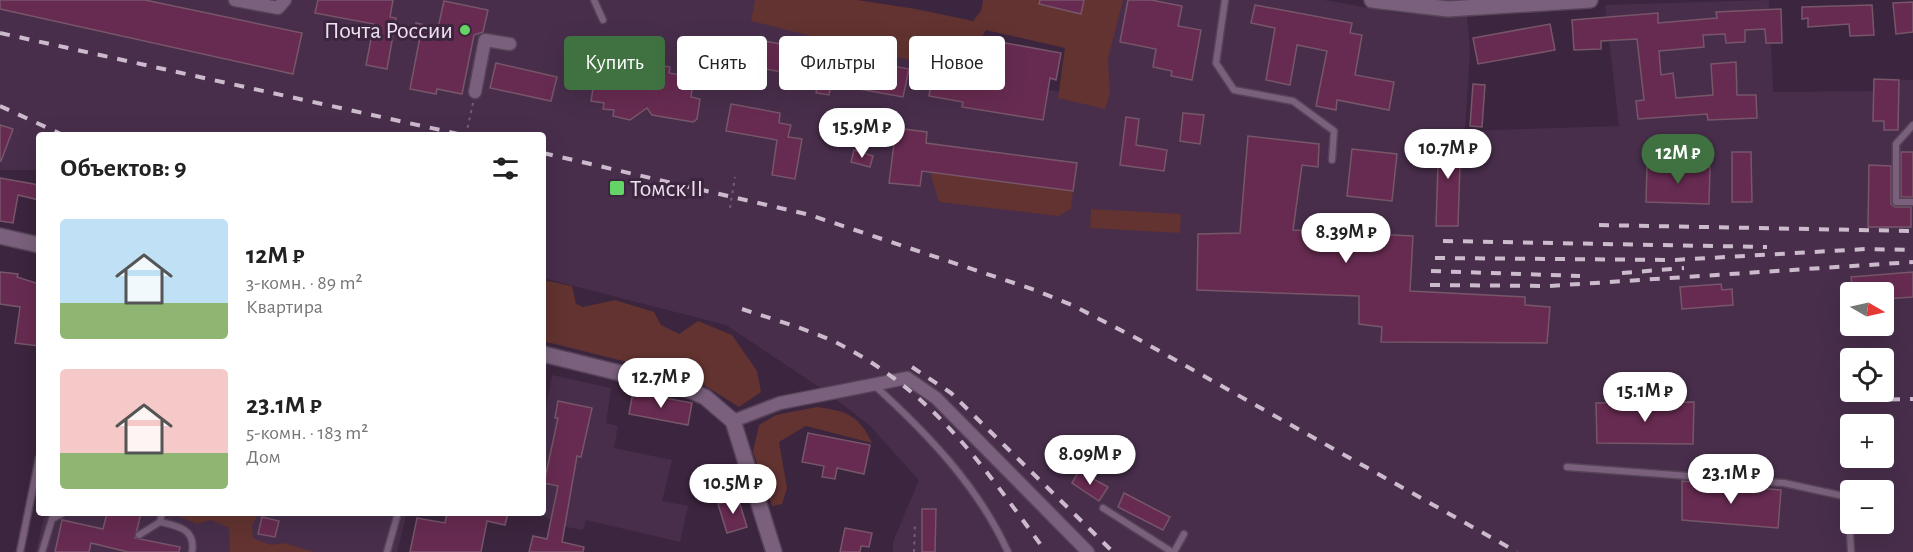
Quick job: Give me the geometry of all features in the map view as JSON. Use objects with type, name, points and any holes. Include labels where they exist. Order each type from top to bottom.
[{"type":"street","points":[[235,0],[281,4]]},
{"type":"street","points":[[1372,0],[1448,9],[1590,0]]},
{"type":"street","points":[[475,92],[485,40],[510,44]]},
{"type":"street","points":[[0,236],[36,244]]},
{"type":"street","points":[[546,355],[689,390],[705,397],[733,421],[774,552]]},
{"type":"street","points":[[733,421],[780,403],[908,378],[936,398],[1088,552]]},
{"type":"lane","points":[[594,0],[603,20]]},
{"type":"lane","points":[[1225,0],[1216,63],[1234,90],[1293,101],[1334,131],[1332,160]]},
{"type":"lane","points":[[1913,125],[1896,144],[1896,202],[1913,202]]},
{"type":"lane","points":[[873,384],[926,435],[966,481],[998,530],[1008,552]]},
{"type":"lane","points":[[1568,467],[1784,483],[1848,497],[1851,552]]},
{"type":"lane","points":[[20,552],[36,473]]},
{"type":"lane","points":[[1103,508],[1173,552],[1184,534]]},
{"type":"lane","points":[[42,552],[52,519],[58,516]]},
{"type":"lane","points":[[139,535],[160,522],[161,516]]},
{"type":"lane","points":[[387,552],[397,516]]},
{"type":"lane","points":[[160,522],[186,530],[192,539],[192,552]]},
{"type":"path","points":[[467,132],[470,115]]},
{"type":"path","points":[[730,208],[735,177]]},
{"type":"path","points":[[914,552],[915,522]]},
{"type":"shaded area","points":[[0,0],[764,0],[863,36],[779,36],[779,90],[897,90],[897,48],[909,53],[909,90],[1005,90],[1005,81],[1093,98],[1114,0],[1324,0],[1398,13],[1467,16],[1470,50],[1465,131],[1619,126],[1605,5],[1769,0],[1773,92],[1873,91],[1874,79],[1913,80],[1913,552],[893,552],[893,542],[919,480],[869,425],[825,391],[726,325],[546,279],[546,132],[36,132],[36,170],[0,170]]},
{"type":"shaded area","points":[[755,0],[857,0],[973,21],[981,11],[983,0],[1123,0],[1108,59],[1110,93],[1105,109],[1058,98],[1065,48],[986,30],[983,36],[909,36],[909,60],[897,57],[897,36],[812,36],[751,21]]},
{"type":"shaded area","points":[[930,172],[1073,191],[1071,209],[1058,216],[939,202]]},
{"type":"shaded area","points":[[1091,209],[1181,214],[1180,233],[1090,228]]},
{"type":"shaded area","points":[[546,281],[572,286],[576,304],[583,307],[615,300],[654,312],[661,325],[679,334],[698,321],[732,335],[757,371],[761,392],[739,407],[677,368],[631,363],[546,342]]},
{"type":"shaded area","points":[[552,375],[611,388],[606,423],[618,426],[614,448],[672,460],[662,501],[688,506],[680,542],[586,520],[583,530],[550,524],[551,520],[544,516],[546,516],[546,409]]},
{"type":"shaded area","points":[[817,407],[836,410],[851,416],[862,426],[872,443],[806,426],[779,442],[787,488],[782,504],[772,506],[753,452],[759,425],[776,415]]},
{"type":"shaded area","points":[[44,516],[406,516],[397,552],[36,552]]},
{"type":"shaded area","points":[[178,516],[257,516],[252,525],[253,538],[271,545],[284,543],[314,552],[230,552],[229,528],[211,520],[197,524]]},
{"type":"building","points":[[0,0],[145,0],[302,33],[293,74],[0,9]]},
{"type":"building","points":[[318,0],[393,0],[390,17],[396,18],[387,69],[366,65],[374,24],[315,13]]},
{"type":"building","points":[[1040,0],[1084,0],[1081,14],[1039,4]]},
{"type":"building","points":[[1128,0],[1151,0],[1182,6],[1178,26],[1201,30],[1192,80],[1171,76],[1172,71],[1153,67],[1156,49],[1120,42]]},
{"type":"building","points":[[444,1],[488,10],[483,32],[474,35],[462,94],[437,89],[436,94],[410,89],[420,37],[414,36],[416,23],[438,28]]},
{"type":"building","points":[[1913,2],[1913,32],[1896,34],[1893,3]]},
{"type":"building","points":[[1255,5],[1352,23],[1350,33],[1362,35],[1355,75],[1394,82],[1389,110],[1337,100],[1336,110],[1316,106],[1327,51],[1297,45],[1290,85],[1266,80],[1275,28],[1251,23]]},
{"type":"building","points":[[1872,5],[1874,35],[1850,36],[1849,24],[1808,27],[1808,18],[1802,19],[1802,7]]},
{"type":"building","points":[[1781,9],[1782,43],[1766,43],[1765,29],[1745,30],[1745,42],[1726,43],[1725,34],[1703,35],[1704,47],[1659,51],[1661,75],[1673,73],[1676,98],[1713,95],[1711,64],[1736,62],[1737,95],[1756,95],[1757,118],[1708,120],[1707,114],[1638,119],[1636,101],[1644,100],[1637,39],[1601,41],[1601,49],[1574,50],[1572,20],[1658,13],[1658,23],[1717,18],[1716,12]]},
{"type":"building","points":[[1550,24],[1555,50],[1478,64],[1473,38]]},
{"type":"building","points":[[767,42],[779,44],[779,71],[767,69]]},
{"type":"building","points":[[1005,43],[1061,53],[1056,80],[1050,78],[1043,120],[962,107],[963,102],[929,96],[930,90],[1005,90]]},
{"type":"building","points":[[496,63],[557,77],[551,101],[490,88]]},
{"type":"building","points":[[665,66],[670,67],[669,73],[677,74],[677,90],[692,90],[691,97],[700,99],[697,119],[693,122],[652,115],[647,108],[630,120],[613,116],[614,110],[603,109],[604,103],[591,101],[593,90],[665,90]]},
{"type":"building","points":[[897,67],[909,69],[903,97],[864,90],[897,90]]},
{"type":"building","points":[[1874,79],[1899,80],[1898,130],[1884,130],[1884,121],[1873,121]]},
{"type":"building","points":[[1473,84],[1485,85],[1482,127],[1470,126]]},
{"type":"building","points":[[817,90],[830,90],[829,95],[816,93]]},
{"type":"building","points":[[731,104],[780,113],[779,123],[791,125],[788,137],[802,139],[795,179],[772,175],[777,140],[726,131]]},
{"type":"building","points":[[1183,113],[1204,115],[1200,144],[1180,141]]},
{"type":"building","points":[[1126,117],[1139,119],[1136,145],[1167,150],[1164,171],[1120,165]]},
{"type":"building","points":[[0,125],[13,129],[1,161],[0,161]]},
{"type":"building","points":[[896,128],[927,132],[926,143],[1077,163],[1073,191],[922,171],[920,186],[889,183]]},
{"type":"building","points":[[1439,133],[1461,134],[1458,226],[1436,226]]},
{"type":"building","points":[[1248,136],[1319,144],[1318,167],[1302,165],[1293,230],[1413,236],[1410,291],[1525,297],[1525,305],[1550,307],[1547,343],[1381,342],[1382,327],[1359,324],[1359,296],[1197,290],[1198,234],[1240,233]]},
{"type":"building","points":[[1352,149],[1397,154],[1392,201],[1347,196]]},
{"type":"building","points":[[854,150],[873,156],[870,167],[851,162]]},
{"type":"building","points":[[1732,152],[1751,152],[1752,202],[1732,202]]},
{"type":"building","points":[[1901,152],[1913,152],[1913,197],[1901,197]]},
{"type":"building","points":[[1869,165],[1891,166],[1891,204],[1895,207],[1911,207],[1911,227],[1868,227]]},
{"type":"building","points":[[1647,166],[1710,167],[1709,204],[1646,202]]},
{"type":"building","points":[[0,178],[36,184],[36,199],[18,195],[13,223],[0,221]]},
{"type":"building","points":[[0,272],[18,274],[17,277],[36,283],[36,346],[15,343],[20,307],[0,304]]},
{"type":"building","points":[[1913,272],[1913,297],[1894,298],[1894,282],[1852,282],[1851,277]]},
{"type":"building","points":[[1721,284],[1722,290],[1732,289],[1733,305],[1682,309],[1680,287]]},
{"type":"building","points":[[633,392],[692,403],[688,425],[629,414]]},
{"type":"building","points":[[558,401],[592,408],[581,457],[577,456],[562,542],[584,547],[583,552],[529,552],[533,536],[547,539],[558,486],[546,483],[558,418],[555,418]]},
{"type":"building","points":[[1694,402],[1693,444],[1597,443],[1596,403]]},
{"type":"building","points":[[808,433],[870,445],[864,474],[837,468],[835,479],[822,477],[824,466],[802,462]]},
{"type":"building","points":[[1079,471],[1108,487],[1099,501],[1072,483]]},
{"type":"building","points":[[1682,481],[1781,490],[1778,528],[1682,520]]},
{"type":"building","points":[[1124,493],[1170,517],[1163,530],[1118,507]]},
{"type":"building","points":[[738,498],[747,527],[727,533],[718,504]]},
{"type":"building","points":[[922,509],[936,509],[935,552],[922,552]]},
{"type":"building","points":[[106,516],[140,516],[135,538],[180,547],[179,552],[128,552],[91,543],[89,552],[55,552],[62,520],[103,529]]},
{"type":"building","points":[[446,516],[507,516],[505,525],[487,521],[481,552],[410,552],[417,518],[445,523]]},
{"type":"building","points":[[262,517],[279,521],[275,537],[258,534]]},
{"type":"building","points":[[845,528],[872,533],[869,547],[861,546],[860,552],[840,552]]},
{"type":"railway","points":[[0,33],[449,132]]},
{"type":"railway","points":[[0,106],[56,132]]},
{"type":"railway","points":[[546,154],[810,215],[1035,290],[1072,305],[1138,339],[1517,552]]},
{"type":"railway","points":[[1599,225],[1913,231]]},
{"type":"railway","points":[[1443,241],[1767,247]]},
{"type":"railway","points":[[1435,258],[1674,260],[1866,249],[1913,250]]},
{"type":"railway","points":[[1430,285],[1549,286],[1913,262]]},
{"type":"railway","points":[[1622,273],[1684,268]]},
{"type":"railway","points":[[1431,271],[1580,276]]},
{"type":"railway","points":[[742,309],[833,341],[900,383],[928,407],[977,460],[1046,552]]},
{"type":"railway","points":[[912,367],[951,393],[1113,552]]},
{"type":"railway","points":[[1894,399],[1913,399]]},
{"type":"place","name":"Почта России","points":[[465,30]]},
{"type":"place","name":"Томск II","points":[[617,188]]}]
